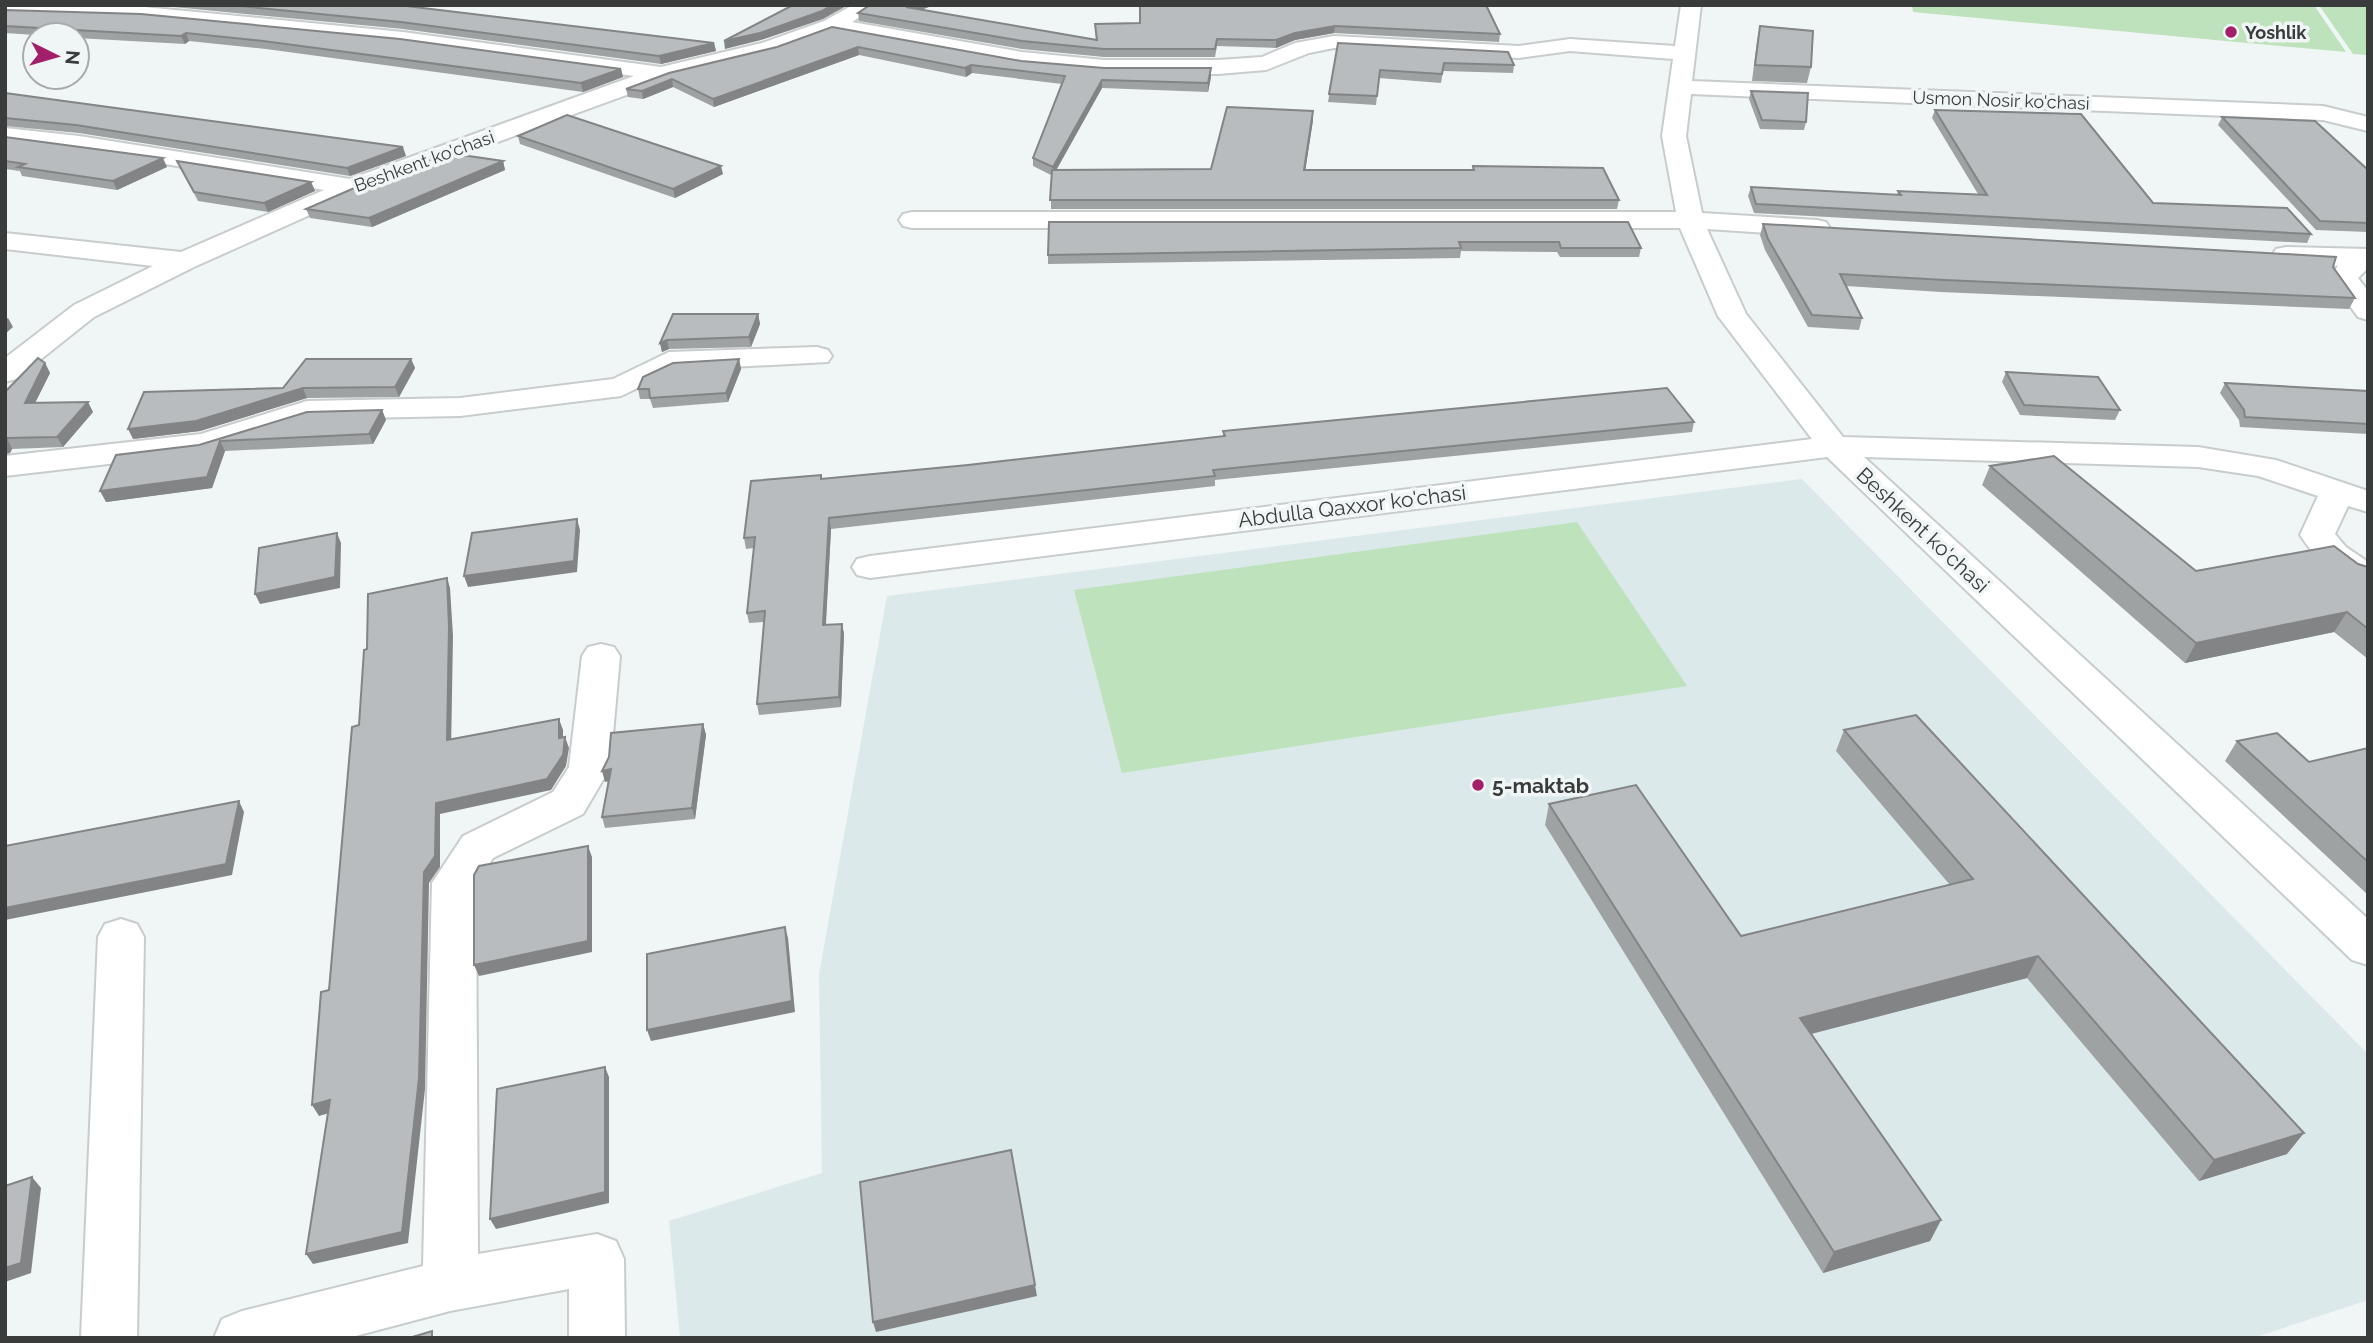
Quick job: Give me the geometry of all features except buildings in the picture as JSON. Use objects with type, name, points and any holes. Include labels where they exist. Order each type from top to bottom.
[{"type":"street","name":"Beshkent ko'chasi","points":[[5,373],[85,311],[184,261],[352,187],[662,74],[769,48],[831,25],[869,5]]},
{"type":"street","name":"Beshkent ko'chasi","points":[[1684,6],[1686,53],[1674,136],[1690,220],[1732,316],[1834,446],[2368,947]]},
{"type":"street","points":[[5,9],[145,13],[390,36],[662,74]]},
{"type":"street","points":[[831,25],[1022,59],[1104,67],[1218,67],[1266,63],[1303,48],[1334,42],[1520,52],[1570,45],[1686,53]]},
{"type":"street","name":"Usmon Nosir ko'chasi","points":[[1679,88],[2323,113],[2368,124]]},
{"type":"street","points":[[5,135],[79,143],[352,187]]},
{"type":"street","points":[[912,220],[1690,220],[1844,229]]},
{"type":"street","points":[[5,241],[184,261]]},
{"type":"street","points":[[2263,253],[2364,258]]},
{"type":"street","points":[[2364,258],[2343,277],[2368,311]]},
{"type":"street","points":[[5,467],[203,443],[258,428],[307,410],[460,407],[621,387],[669,360],[817,356]]},
{"type":"street","name":"Abdulla Qaxxor ko'chasi","points":[[870,567],[1834,446],[2198,457],[2264,467],[2352,497]]},
{"type":"street","points":[[2352,497],[2317,535],[2334,555],[2368,579]]},
{"type":"street","points":[[450,1285],[454,884],[478,847],[568,803],[589,768],[601,656]]},
{"type":"street","points":[[109,1338],[121,937]]},
{"type":"street","points":[[242,1338],[450,1285],[597,1259],[597,1338]]},
{"type":"shaded area","name":"5-maktab","points":[[1802,479],[2368,1054],[2368,1300],[2253,1338],[680,1338],[669,1221],[822,1173],[819,974],[887,596]]},
{"type":"green space","name":"Yoshlik","points":[[1912,5],[2314,5],[2346,52],[1913,12]]},
{"type":"green space","points":[[2319,5],[2368,5],[2368,55],[2353,54]]},
{"type":"green space","points":[[1577,522],[1687,686],[1122,773],[1074,590]]},
{"type":"place","name":"Yoshlik","points":[[2231,32]]},
{"type":"place","name":"5-maktab","points":[[1478,785]]}]
